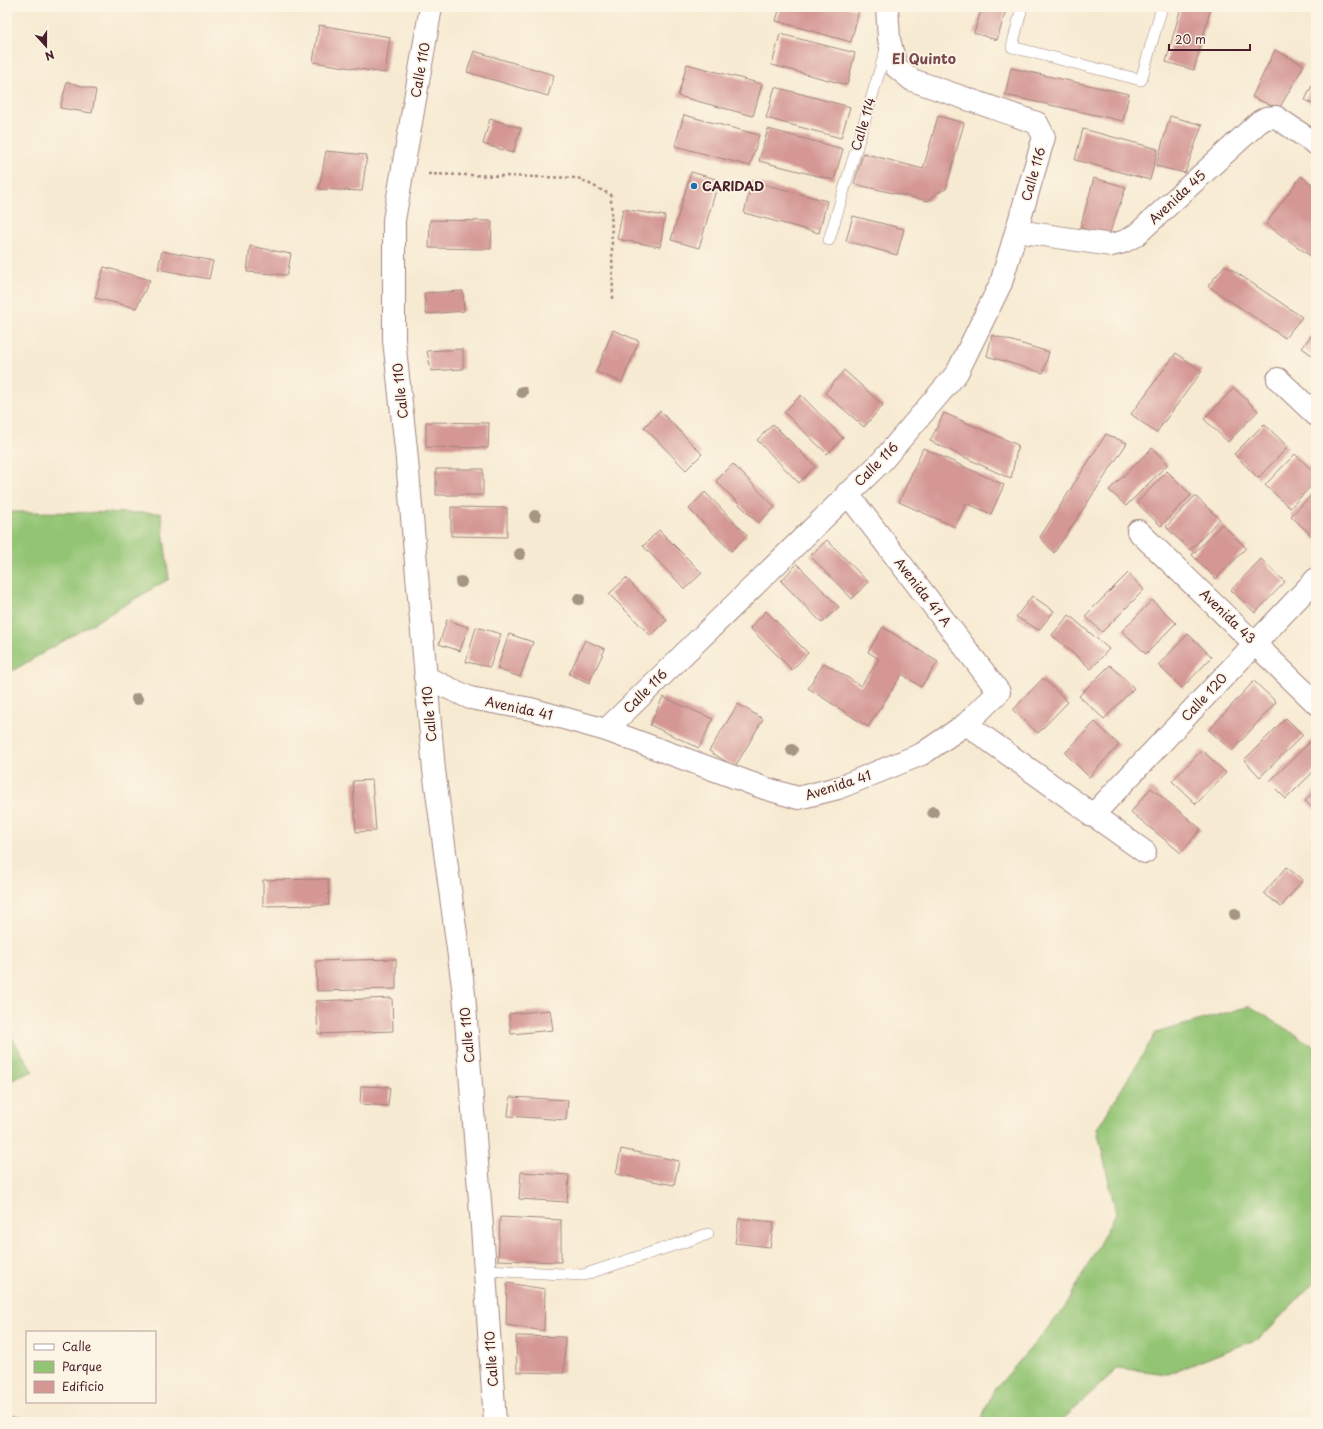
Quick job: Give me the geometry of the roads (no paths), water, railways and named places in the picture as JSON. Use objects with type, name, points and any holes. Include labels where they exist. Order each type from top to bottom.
[{"type":"street","name":"Calle 110","points":[[431,7],[394,220],[394,340],[406,449],[434,770],[464,994],[486,1270],[496,1422]]},
{"type":"street","name":"Calle 114","points":[[887,7],[889,39]]},
{"type":"street","name":"Calle 116","points":[[606,730],[847,493],[882,461],[957,373],[1002,283],[1044,137],[1042,132],[1037,123],[912,80],[896,67],[889,39]]},
{"type":"street","name":"Avenida 45","points":[[1017,230],[1112,244],[1123,242],[1136,235],[1259,122],[1266,118],[1276,116],[1316,144]]},
{"type":"street","points":[[1278,379],[1316,415]]},
{"type":"street","name":"Avenida 41 A","points":[[847,493],[999,692]]},
{"type":"street","name":"Avenida 43","points":[[1138,531],[1255,642],[1316,703]]},
{"type":"street","name":"Calle 120","points":[[1092,816],[1316,579]]},
{"type":"street","name":"Avenida 41","points":[[425,677],[470,698],[532,709],[606,730],[764,788],[798,798],[838,788],[922,754],[966,724],[999,692]]},
{"type":"street","points":[[966,724],[1092,816],[1145,852]]},
{"type":"lane","points":[[1022,7],[1012,47],[1141,80],[1162,7]]},
{"type":"lane","name":"Calle 114","points":[[829,240],[889,39]]},
{"type":"lane","points":[[486,1270],[583,1275],[708,1234]]},
{"type":"place","name":"CARIDAD","points":[[694,186]]},
{"type":"district","name":"El Quinto","points":[[924,59]]}]
